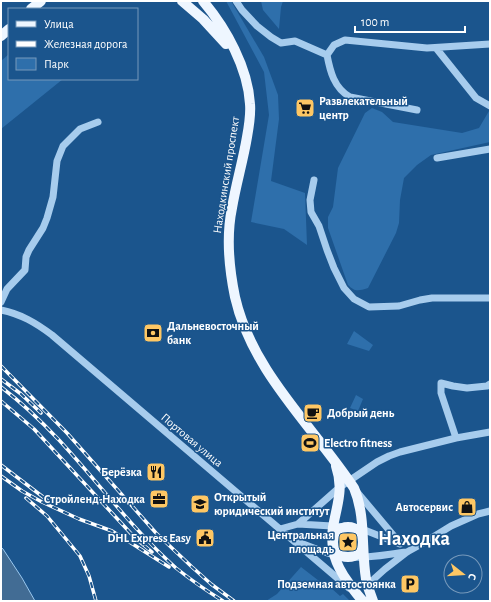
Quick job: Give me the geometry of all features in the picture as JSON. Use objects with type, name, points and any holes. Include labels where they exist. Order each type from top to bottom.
[{"type":"main road","points":[[32,8],[41,1]]},
{"type":"main road","points":[[182,1],[214,30],[234,54],[242,67]]},
{"type":"main road","points":[[203,1],[222,27],[242,67]]},
{"type":"main road","name":"Находкинский проспект","points":[[242,67],[247,84],[250,104],[250,122],[231,209],[229,228],[229,260],[235,298],[246,331],[263,364],[275,383],[352,485],[357,495],[362,529],[364,571],[373,601]]},
{"type":"main road","name":"Находкинский проспект","points":[[328,452],[336,466],[340,487],[339,501],[333,526],[332,541],[334,554],[338,567],[362,600]]},
{"type":"main road","points":[[349,526],[358,530],[363,538],[363,543],[362,548],[356,555],[346,557],[338,554],[332,541],[336,532],[349,526]]},
{"type":"street","points":[[236,1],[257,26],[281,43],[295,42],[327,55]]},
{"type":"street","points":[[417,110],[345,94],[338,87],[330,70],[327,55],[334,45],[345,40],[427,48],[490,44]]},
{"type":"street","points":[[436,48],[476,98],[490,106]]},
{"type":"street","points":[[1,302],[7,289],[25,270],[26,257],[47,218],[53,197],[57,161],[63,146],[80,129],[98,122]]},
{"type":"street","points":[[437,158],[490,149]]},
{"type":"street","points":[[314,180],[310,200],[311,212],[319,226],[334,268],[344,288],[354,299],[369,307],[399,306],[432,298],[490,298]]},
{"type":"street","name":"Портовая улица","points":[[1,310],[12,312],[24,317],[52,335],[362,600]]},
{"type":"street","points":[[456,438],[441,393],[441,382],[467,388],[487,386],[490,384]]},
{"type":"street","points":[[298,524],[340,487],[352,485],[378,462],[389,456],[456,438],[490,432]]},
{"type":"street","points":[[352,485],[407,552]]},
{"type":"street","points":[[368,587],[385,569],[407,552],[451,526],[490,510]]},
{"type":"street","points":[[280,529],[298,524],[349,526],[362,529],[400,544]]},
{"type":"street","points":[[292,539],[346,557],[364,557],[407,552]]},
{"type":"green space","points":[[226,1],[231,1],[264,57],[278,95],[279,119],[271,181],[305,193],[307,245],[284,229],[251,222],[269,115],[264,72]]},
{"type":"green space","points":[[261,1],[283,1],[279,29],[263,10]]},
{"type":"green space","points":[[8,55],[8,80],[62,80],[1,129],[1,61]]},
{"type":"green space","points":[[372,108],[382,112],[393,122],[462,133],[479,128],[490,111],[490,142],[431,155],[417,165],[404,178],[400,200],[399,223],[396,233],[368,288],[357,290],[348,285],[328,228],[328,217],[333,207],[338,168],[365,113]]},
{"type":"green space","points":[[354,331],[373,345],[369,351],[347,344]]},
{"type":"green space","points":[[356,395],[363,399],[358,411],[350,408]]},
{"type":"green space","points":[[301,567],[323,584],[332,585],[330,587],[340,596],[343,594],[350,601],[266,601],[277,594]]},
{"type":"shaded area","points":[[1,547],[22,578],[35,601],[1,601]]},
{"type":"railway","points":[[1,366],[67,433],[156,533],[211,584],[234,601]]},
{"type":"railway","points":[[1,379],[21,394],[41,413]]},
{"type":"railway","points":[[1,387],[31,412],[59,440],[130,522],[160,553],[176,568],[223,601]]},
{"type":"railway","points":[[1,401],[34,429],[136,539],[152,552]]},
{"type":"railway","points":[[1,465],[47,500]]},
{"type":"railway","points":[[1,476],[22,491],[42,502],[79,519],[112,531],[169,567]]},
{"type":"railway","points":[[26,498],[47,516],[80,556],[89,576],[96,601]]},
{"type":"place","name":"Развлекательный центр","points":[[305,108]]},
{"type":"place","name":"Дальневосточный банк","points":[[153,333]]},
{"type":"place","name":"Добрый день","points":[[313,413]]},
{"type":"place","name":"Electro fitness","points":[[310,443]]},
{"type":"place","name":"Берёзка","points":[[156,472]]},
{"type":"place","name":"Стройленд-Находка","points":[[159,499]]},
{"type":"place","name":"Открытый юридический институт","points":[[200,504]]},
{"type":"place","name":"Автосервис","points":[[467,507]]},
{"type":"place","name":"DHL Express Easy","points":[[205,538]]},
{"type":"place","name":"Центральная площадь","points":[[348,542]]},
{"type":"place","name":"Подземная автостоянка","points":[[410,584]]},
{"type":"district","name":"Находка","points":[[414,538]]}]
